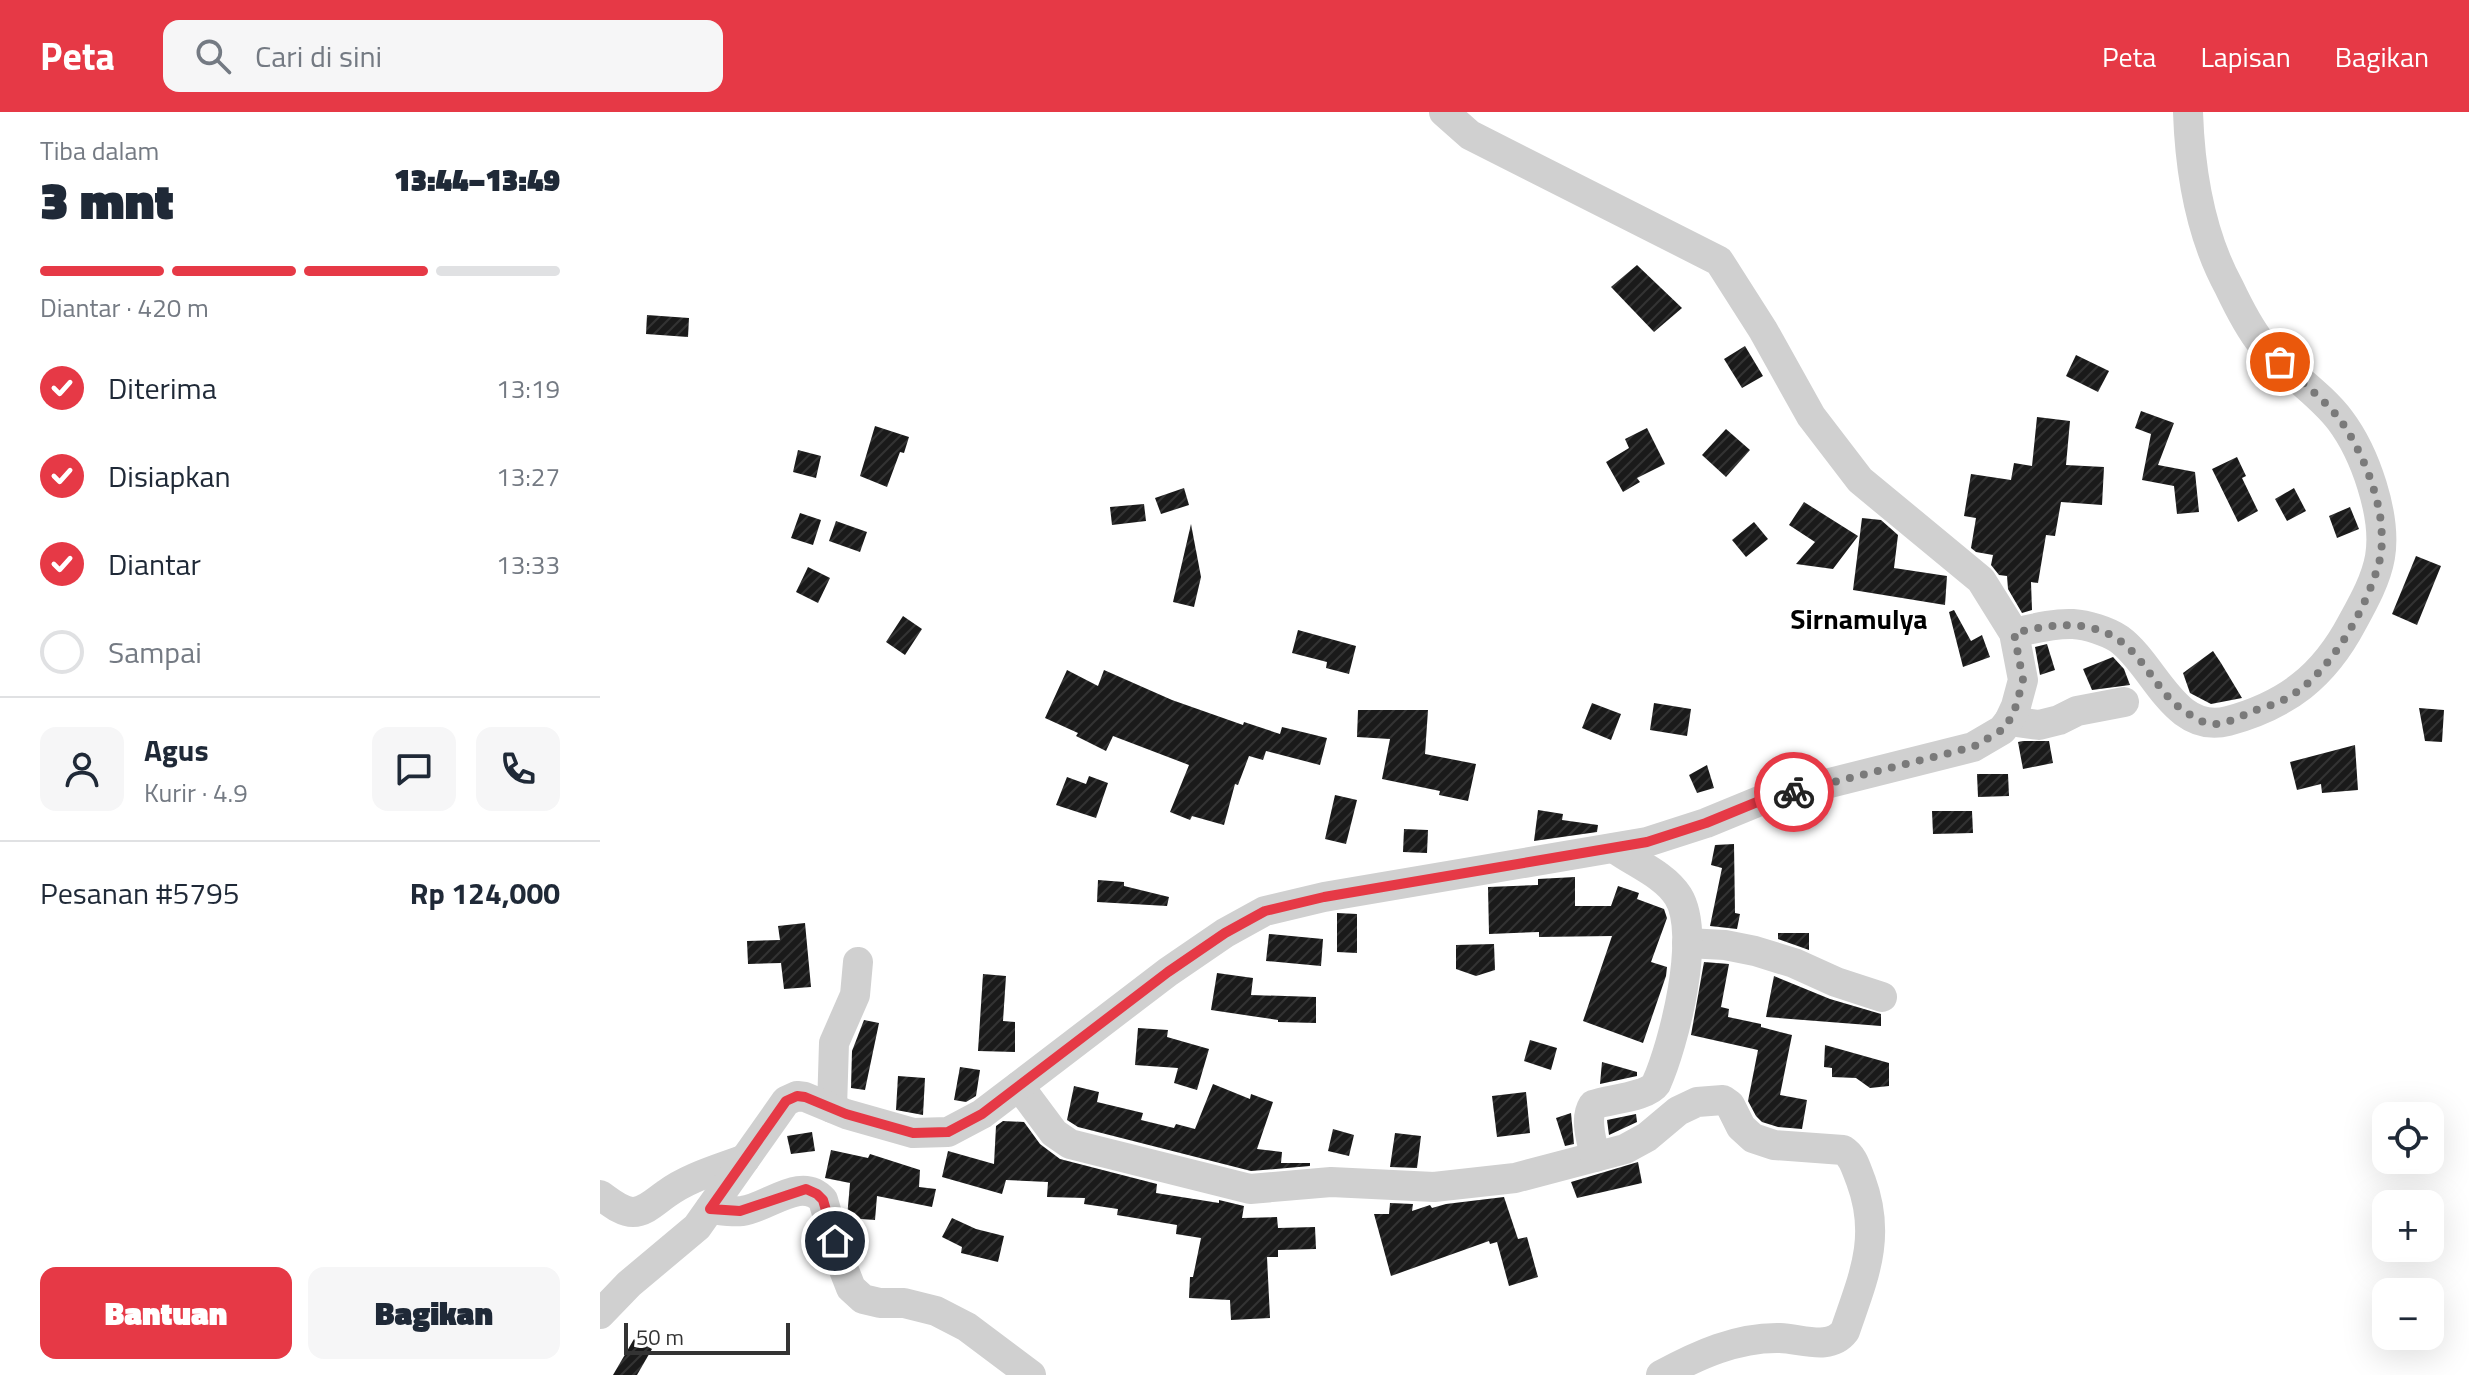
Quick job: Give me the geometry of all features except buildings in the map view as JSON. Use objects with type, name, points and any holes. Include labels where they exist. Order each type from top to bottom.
[{"type":"street","points":[[600,1314],[629,1284],[697,1227],[786,1101],[797,1096],[913,1133],[948,1132],[982,1114],[1168,972],[1225,933],[1265,911],[1324,897],[1647,842],[1762,800],[1973,747],[2002,730],[2009,721],[2023,680],[2014,633],[1981,580],[1860,480],[1811,416],[1763,330],[1719,261],[1470,135],[1444,112]]},
{"type":"street","points":[[2014,633],[2073,624],[2093,628],[2118,639],[2136,656],[2170,700],[2188,714],[2213,724],[2232,720],[2287,698],[2309,682],[2331,659],[2345,637],[2368,594],[2381,556],[2379,512],[2366,467],[2340,420],[2262,344],[2227,285],[2202,226],[2188,112]]},
{"type":"street","points":[[2009,721],[2039,725],[2077,711],[2124,702]]},
{"type":"street","points":[[1595,1157],[1589,1111],[1593,1105],[1652,1090],[1660,1074],[1683,986],[1687,943],[1688,919],[1678,896],[1663,879],[1614,848]]},
{"type":"street","points":[[1687,943],[1725,945],[1755,951],[1882,997]]},
{"type":"street","points":[[832,1108],[834,1043],[855,995],[858,962]]},
{"type":"street","points":[[1019,1086],[1054,1133],[1070,1144],[1250,1189],[1331,1182],[1434,1187],[1515,1178],[1625,1149],[1647,1137],[1678,1111],[1697,1102],[1723,1100],[1730,1105],[1741,1127],[1753,1138],[1774,1145],[1843,1150],[1850,1155],[1864,1188],[1873,1227],[1866,1268],[1845,1331],[1839,1339],[1829,1343],[1778,1338],[1724,1346],[1692,1358],[1661,1375]]},
{"type":"street","points":[[600,1195],[617,1207],[633,1212],[649,1207],[691,1180],[745,1159]]},
{"type":"street","points":[[710,1209],[740,1211],[806,1189],[817,1194],[823,1200],[851,1288],[863,1299],[904,1303],[936,1311],[967,1327],[1031,1375]]},
{"type":"way so far","points":[[1794,792],[1973,747],[2002,730],[2016,706],[2023,680],[2014,633],[2032,629],[2073,624],[2093,628],[2118,639],[2136,656],[2170,700],[2188,714],[2213,724],[2232,720],[2287,698],[2309,682],[2331,659],[2368,594],[2381,556],[2379,512],[2366,467],[2340,420],[2280,362]]},
{"type":"district","name":"Sirnamulya","points":[[1859,618]]},
{"type":"route","points":[[835,1241],[823,1200],[806,1189],[740,1211],[710,1209],[786,1101],[794,1097],[805,1097],[846,1114],[913,1133],[948,1132],[982,1114],[1168,972],[1225,933],[1265,911],[1324,897],[1647,842],[1762,800],[1794,792]]}]
